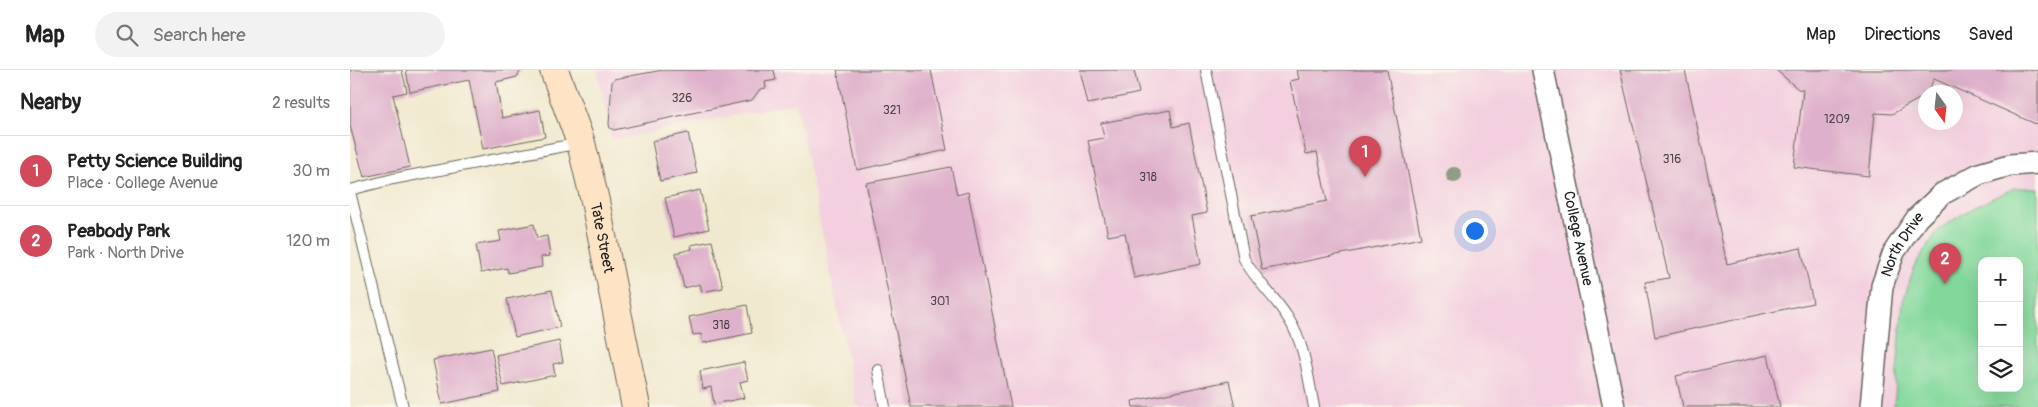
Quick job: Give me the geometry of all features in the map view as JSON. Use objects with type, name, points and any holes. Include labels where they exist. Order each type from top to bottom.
[{"type":"street","name":"College Avenue","points":[[1543,70],[1614,407]]},
{"type":"street","name":"Tate Street","points":[[555,71],[581,143],[595,201],[636,407]]},
{"type":"street","name":"North Drive","points":[[1871,407],[1882,286],[1894,252],[1917,218],[1942,194],[1979,174],[2010,165],[2038,163]]},
{"type":"lane","points":[[1206,70],[1244,259],[1252,273],[1288,317],[1298,334],[1314,407]]},
{"type":"lane","points":[[403,407],[350,191],[393,179],[581,143]]},
{"type":"lane","points":[[878,370],[885,407]]},
{"type":"shaded area","points":[[597,70],[2038,70],[2038,407],[857,407],[796,103],[612,140]]},
{"type":"green space","points":[[2014,188],[2038,188],[2038,407],[1894,407],[1903,302],[1914,267],[1938,230],[1972,208]]},
{"type":"building","points":[[350,70],[402,70],[407,92],[393,95],[410,167],[364,177],[350,126]]},
{"type":"building","points":[[406,70],[521,70],[517,77],[496,82],[502,118],[540,110],[545,137],[483,149],[469,80],[410,92]]},
{"type":"building","points":[[663,70],[774,70],[776,80],[765,82],[766,88],[760,89],[752,100],[614,130],[610,128],[612,82],[614,79]]},
{"type":"building","points":[[837,70],[931,70],[947,150],[857,170]]},
{"type":"building","points":[[1080,70],[1134,70],[1139,93],[1088,104]]},
{"type":"building","points":[[1297,70],[1387,70],[1421,238],[1262,270],[1251,216],[1327,201],[1317,152],[1306,154],[1290,81],[1299,79]]},
{"type":"building","points":[[1620,70],[1685,70],[1727,264],[1801,248],[1813,303],[1655,337],[1645,282],[1669,278]]},
{"type":"building","points":[[1776,70],[2038,70],[2038,125],[1963,92],[1963,85],[1948,85],[1934,79],[1931,85],[1918,85],[1918,99],[1892,114],[1875,113],[1869,176],[1794,167],[1803,90],[1798,89]]},
{"type":"building","points":[[1170,110],[1173,127],[1189,123],[1207,213],[1192,216],[1201,264],[1134,278],[1125,233],[1108,236],[1088,141],[1104,138],[1101,123]]},
{"type":"building","points":[[688,133],[697,173],[660,181],[652,141]]},
{"type":"building","points":[[951,167],[957,195],[968,192],[1011,407],[911,407],[866,183]]},
{"type":"building","points":[[700,190],[709,229],[674,237],[665,198]]},
{"type":"building","points":[[534,224],[537,238],[547,236],[550,256],[541,257],[542,267],[508,273],[507,268],[481,273],[476,245],[501,241],[499,231]]},
{"type":"building","points":[[712,241],[723,288],[702,292],[700,284],[684,288],[676,253],[692,249],[691,245]]},
{"type":"building","points":[[552,290],[560,327],[515,337],[507,299]]},
{"type":"building","points":[[747,305],[752,333],[703,343],[701,334],[693,335],[689,317]]},
{"type":"building","points":[[559,341],[563,362],[553,364],[555,375],[503,386],[496,355]]},
{"type":"building","points":[[491,348],[500,392],[442,404],[433,360]]},
{"type":"building","points":[[1768,355],[1780,407],[1683,407],[1676,376]]},
{"type":"building","points":[[744,362],[748,380],[740,382],[744,398],[714,404],[711,387],[703,389],[700,371]]},
{"type":"building","points":[[1229,381],[1235,407],[1133,407],[1132,401]]},
{"type":"place","name":"Petty Science Building","points":[[1365,177]]},
{"type":"place","name":"Peabody Park","points":[[1945,284]]}]
